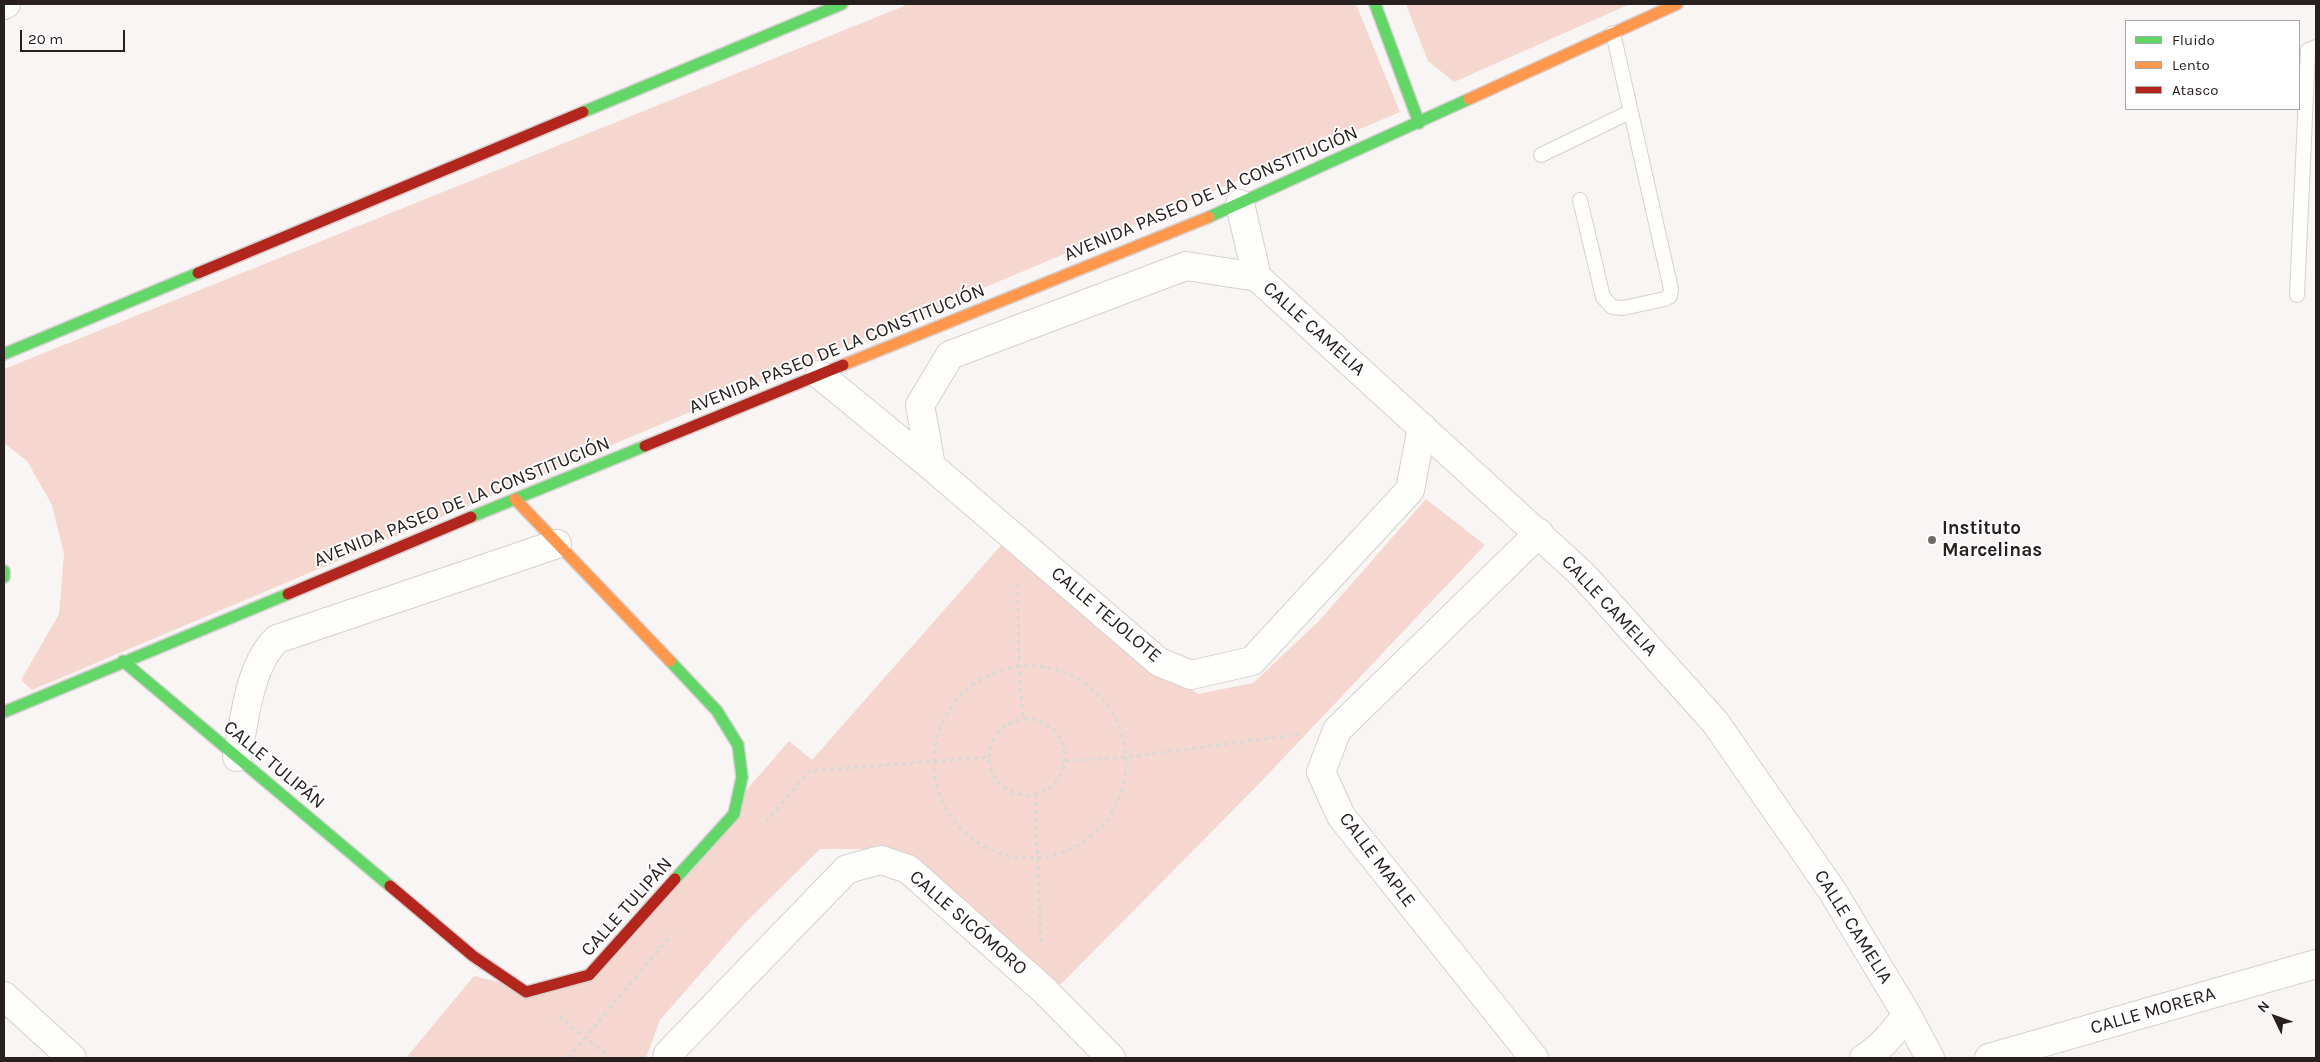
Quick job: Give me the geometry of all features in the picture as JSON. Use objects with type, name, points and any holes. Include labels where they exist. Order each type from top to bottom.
[{"type":"street","points":[[4,354],[842,4]]},
{"type":"street","points":[[1375,4],[1420,123]]},
{"type":"street","name":"AVENIDA PASEO DE LA CONSTITUCIÓN","points":[[4,712],[516,499],[1240,204],[1677,4]]},
{"type":"street","name":"CALLE CAMELIA","points":[[1240,204],[1256,277],[1584,576],[1716,722],[1833,892],[1907,1015],[1930,1058]]},
{"type":"street","points":[[931,466],[920,405],[950,355],[1186,266],[1256,277]]},
{"type":"street","name":"CALLE TEJOLOTE","points":[[820,375],[931,466],[1159,662],[1191,675],[1252,661],[1410,490],[1422,427]]},
{"type":"street","name":"CALLE TULIPÁN","points":[[123,661],[473,956],[526,992],[590,975],[734,814],[742,777],[738,745],[717,711],[516,499]]},
{"type":"street","name":"CALLE MAPLE","points":[[1534,1058],[1341,816],[1321,772],[1337,730],[1539,533]]},
{"type":"street","points":[[237,757],[258,664],[266,649],[277,639],[557,544]]},
{"type":"street","points":[[4,571],[4,576]]},
{"type":"street","name":"CALLE SICÓMORO","points":[[667,1058],[668,1054],[848,869],[881,860],[908,869],[1044,990],[1110,1058]]},
{"type":"street","name":"CALLE MORERA","points":[[1989,1058],[2316,964]]},
{"type":"street","points":[[4,996],[72,1058]]},
{"type":"street","points":[[1864,1058],[1874,1052],[1888,1039],[1907,1015]]},
{"type":"lane","points":[[1580,200],[1603,297],[1612,307],[1623,308],[1665,299],[1670,296],[1671,289],[1613,33]]},
{"type":"lane","points":[[2297,294],[2308,50],[2316,47]]},
{"type":"lane","points":[[1541,155],[1630,112]]},
{"type":"path","points":[[1017,541],[1019,666],[1023,719]]},
{"type":"path","points":[[1019,666],[1052,667],[1083,680],[1108,703],[1121,728],[1127,757],[1121,795],[1104,824],[1082,843],[1050,856],[1036,858],[1017,858],[985,848],[952,820],[937,789],[933,762],[941,723],[960,695],[986,675],[1019,666]]},
{"type":"path","points":[[1023,719],[1036,720],[1048,725],[1058,734],[1064,748],[1065,761],[1061,774],[1053,785],[1035,794],[1022,794],[1009,790],[998,781],[992,770],[989,757],[992,744],[998,733],[1010,722],[1023,719]]},
{"type":"path","points":[[1065,761],[1127,757],[1337,730]]},
{"type":"path","points":[[809,772],[989,757]]},
{"type":"path","points":[[1035,794],[1036,858],[1044,990]]},
{"type":"path","points":[[526,992],[586,1037],[610,1058]]},
{"type":"shaded area","points":[[909,4],[1356,4],[1400,112],[32,690],[21,680],[59,614],[64,554],[52,505],[27,461],[4,443],[4,369]]},
{"type":"shaded area","points":[[1406,4],[1630,4],[1454,82],[1428,61]]},
{"type":"shaded area","points":[[1426,499],[1485,545],[1255,788],[1060,985],[999,933],[873,849],[820,849],[744,924],[660,1020],[646,1058],[406,1058],[474,976],[514,986],[581,980],[789,741],[812,760],[1003,543],[1097,628],[1198,694],[1253,683],[1319,621]]},
{"type":"traffic: fast","points":[[583,112],[842,4]]},
{"type":"traffic: fast","points":[[1375,4],[1419,123]]},
{"type":"traffic: fast","points":[[1209,217],[1469,99]]},
{"type":"traffic: fast","points":[[4,354],[198,273]]},
{"type":"traffic: fast","points":[[471,517],[645,446]]},
{"type":"traffic: fast","points":[[4,571],[4,577]]},
{"type":"traffic: fast","points":[[4,712],[288,594]]},
{"type":"traffic: fast","points":[[123,661],[390,886]]},
{"type":"traffic: fast","points":[[670,661],[717,711],[738,745],[742,777],[734,814],[675,879]]},
{"type":"traffic: slow","points":[[1469,99],[1677,4]]},
{"type":"traffic: slow","points":[[843,365],[1209,217]]},
{"type":"traffic: slow","points":[[515,499],[670,661]]},
{"type":"traffic: jam","points":[[198,273],[583,112]]},
{"type":"traffic: jam","points":[[645,446],[843,365]]},
{"type":"traffic: jam","points":[[288,594],[471,517]]},
{"type":"traffic: jam","points":[[390,886],[473,956],[526,992],[589,975],[675,879]]},
{"type":"place","name":"Instituto Marcelinas","points":[[1932,540]]}]
